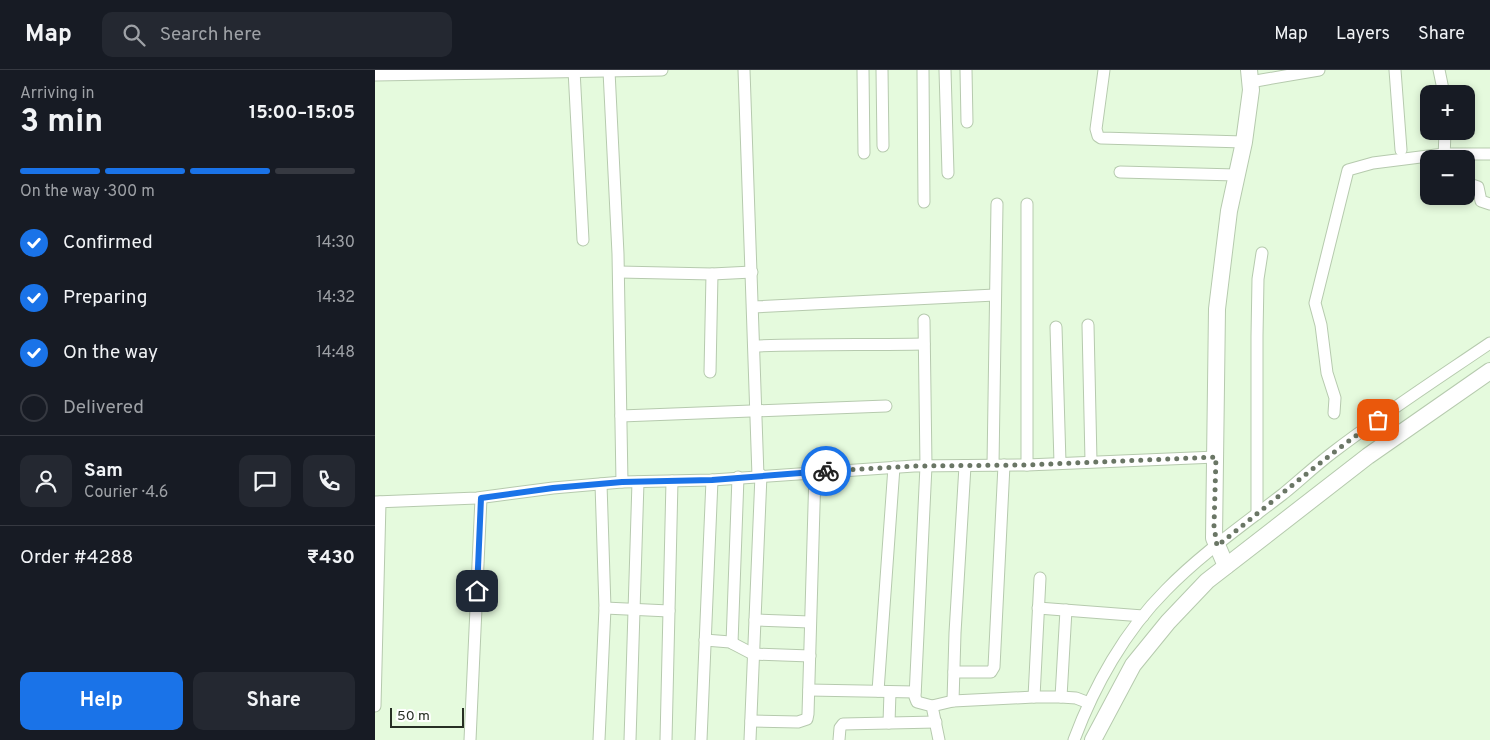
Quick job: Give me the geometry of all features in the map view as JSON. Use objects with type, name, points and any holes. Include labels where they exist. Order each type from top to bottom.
[{"type":"street","points":[[375,75],[574,70],[662,70]]},
{"type":"street","points":[[574,70],[583,240]]},
{"type":"street","points":[[745,70],[759,475],[750,740]]},
{"type":"street","points":[[863,70],[865,153]]},
{"type":"street","points":[[882,70],[883,146]]},
{"type":"street","points":[[923,70],[924,202]]},
{"type":"street","points":[[945,70],[948,173]]},
{"type":"street","points":[[966,70],[967,122]]},
{"type":"street","points":[[1103,70],[1096,129],[1098,136],[1101,138],[1244,142]]},
{"type":"street","points":[[1226,566],[1217,546],[1214,526],[1217,309],[1229,211],[1244,142],[1251,90],[1250,76],[1319,70]]},
{"type":"street","points":[[1395,70],[1401,150]]},
{"type":"street","points":[[1439,70],[1442,85]]},
{"type":"street","points":[[609,71],[619,272],[622,482]]},
{"type":"street","points":[[1475,155],[1490,154]]},
{"type":"street","points":[[1334,413],[1335,398],[1327,373],[1321,325],[1315,303],[1348,170],[1373,163],[1420,158]]},
{"type":"street","points":[[1120,172],[1236,175]]},
{"type":"street","points":[[1475,185],[1478,186],[1481,201],[1490,204]]},
{"type":"street","points":[[954,672],[991,672],[994,667],[998,465],[995,295],[997,204]]},
{"type":"street","points":[[1027,204],[1027,465]]},
{"type":"street","points":[[1257,514],[1258,279],[1262,253]]},
{"type":"street","points":[[619,272],[713,274],[752,272]]},
{"type":"street","points":[[710,372],[713,274]]},
{"type":"street","points":[[753,306],[995,295]]},
{"type":"street","points":[[924,320],[926,466],[915,700],[932,706],[953,701],[1034,697],[1076,698],[1089,703]]},
{"type":"street","points":[[1088,325],[1091,461]]},
{"type":"street","points":[[1056,327],[1060,463]]},
{"type":"street","points":[[1073,740],[1089,703],[1124,642],[1143,616],[1167,589],[1331,453],[1490,343]]},
{"type":"street","points":[[754,346],[924,344]]},
{"type":"street","points":[[1093,740],[1133,665],[1168,622],[1207,581],[1368,456],[1490,371]]},
{"type":"street","points":[[621,416],[886,406]]},
{"type":"street","points":[[375,706],[378,502],[481,498],[622,482],[712,480],[759,475],[895,467],[1027,465],[1216,457]]},
{"type":"street","points":[[953,701],[965,466]]},
{"type":"street","points":[[889,723],[884,691],[895,467]]},
{"type":"street","points":[[751,721],[803,721],[807,719],[815,472]]},
{"type":"street","points":[[732,643],[738,478]]},
{"type":"street","points":[[701,740],[712,480]]},
{"type":"street","points":[[666,740],[672,481]]},
{"type":"street","points":[[630,740],[638,482]]},
{"type":"street","points":[[599,740],[605,608],[601,484]]},
{"type":"street","points":[[470,740],[481,498]]},
{"type":"street","points":[[1034,697],[1040,578]]},
{"type":"street","points":[[605,608],[669,611]]},
{"type":"street","points":[[1038,608],[1143,616]]},
{"type":"street","points":[[1061,697],[1066,610]]},
{"type":"street","points":[[755,620],[810,622]]},
{"type":"street","points":[[705,640],[732,643],[753,654],[810,656]]},
{"type":"street","points":[[809,690],[915,692]]},
{"type":"street","points":[[932,706],[939,740]]},
{"type":"street","points":[[839,740],[840,728],[843,724],[936,722]]},
{"type":"way so far","points":[[826,471],[914,466],[1027,465],[1216,457],[1214,526],[1217,546],[1286,492],[1331,453],[1378,420]]},
{"type":"route","points":[[477,591],[481,498],[553,488],[622,482],[712,480],[826,471]]}]
